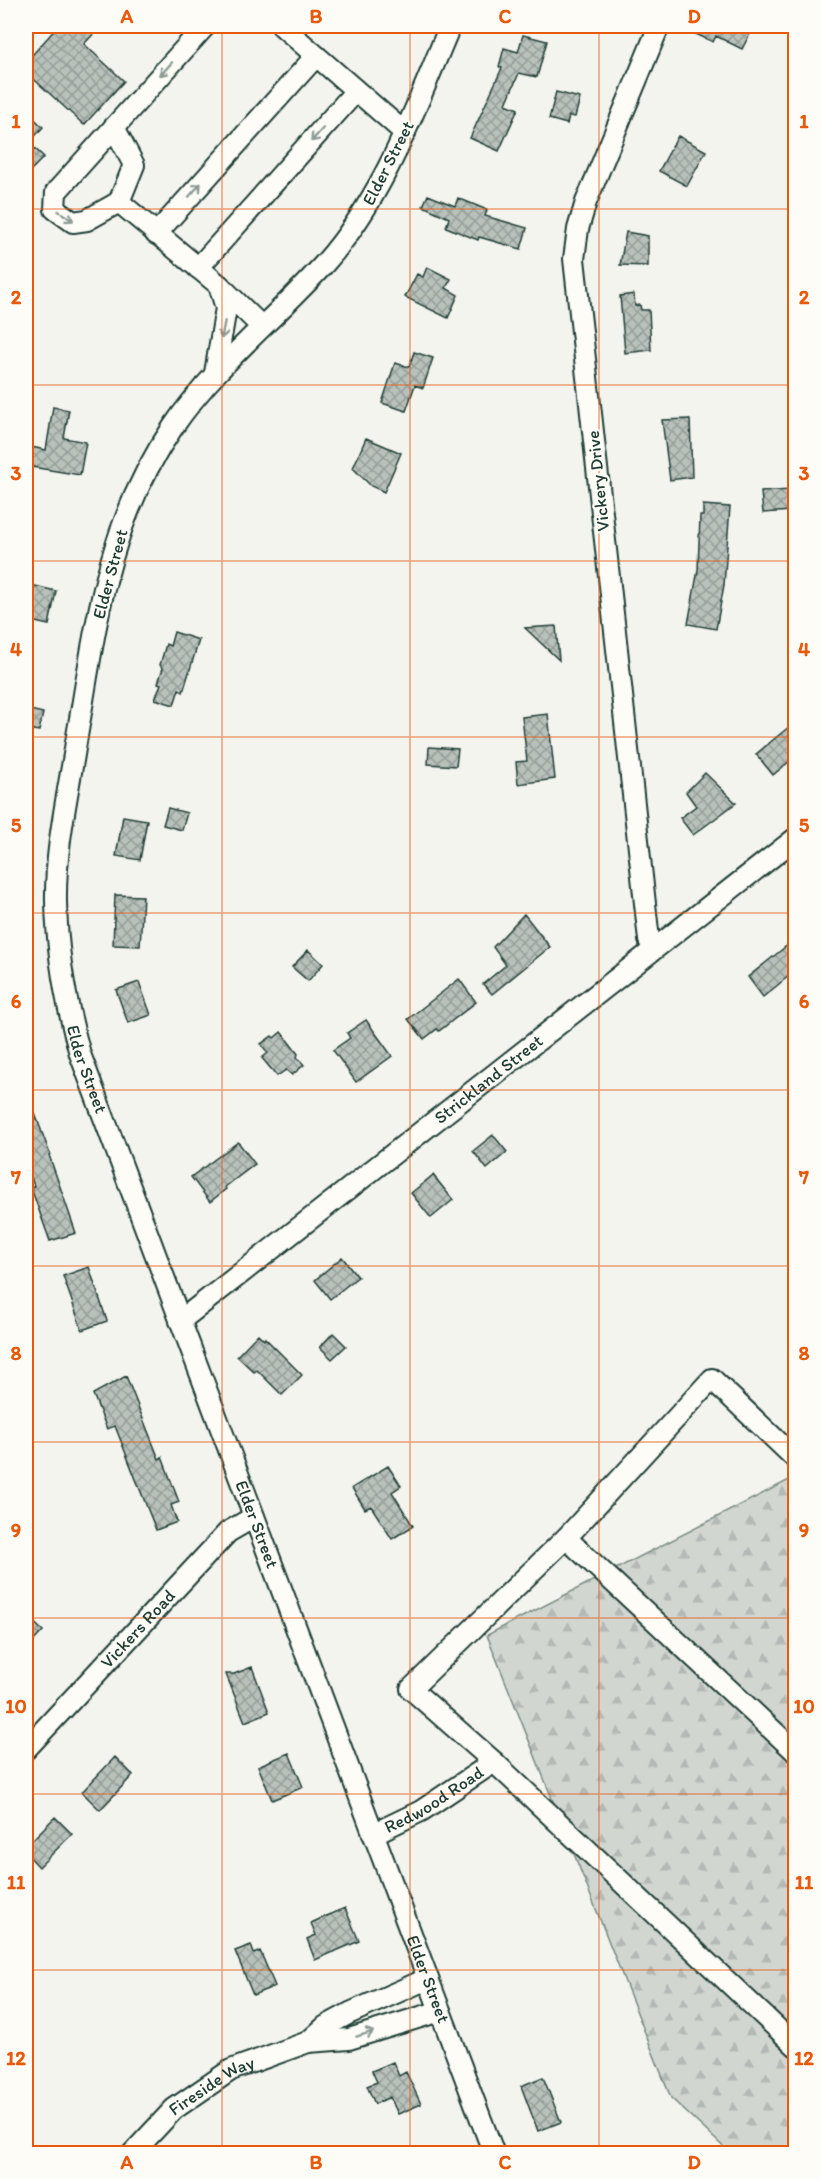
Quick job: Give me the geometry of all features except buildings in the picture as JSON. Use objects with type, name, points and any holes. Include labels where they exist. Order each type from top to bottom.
[{"type":"street","points":[[114,127],[134,165],[119,202],[87,220],[73,222],[55,209],[56,192],[114,127],[206,26]]},
{"type":"street","points":[[282,26],[405,133]]},
{"type":"street","name":"Elder Street","points":[[450,26],[405,133],[378,188],[354,225],[325,263],[214,375],[173,426],[130,505],[115,543],[102,591],[59,845],[56,901],[62,976],[80,1054],[494,2154]]},
{"type":"street","name":"Vickery Drive","points":[[653,949],[647,928],[574,259],[578,229],[586,202],[659,26]]},
{"type":"street","points":[[156,234],[316,56]]},
{"type":"street","points":[[198,268],[356,91]]},
{"type":"street","points":[[119,202],[219,285],[261,326]]},
{"type":"street","points":[[214,375],[226,308],[219,285]]},
{"type":"street","name":"Strickland Street","points":[[180,1321],[795,838]]},
{"type":"street","points":[[795,1459],[712,1379],[566,1538],[411,1689],[494,1762],[795,2046]]},
{"type":"street","name":"Vickers Road","points":[[26,1749],[228,1532],[254,1517]]},
{"type":"street","points":[[566,1538],[795,1752]]},
{"type":"street","name":"Redwood Road","points":[[373,1834],[421,1811],[494,1762]]},
{"type":"street","name":"Fireside Way","points":[[308,2043],[326,2026],[350,2013],[427,1979]]},
{"type":"street","name":"Fireside Way","points":[[132,2154],[174,2109],[231,2070],[308,2043],[349,2039],[440,2011]]},
{"type":"green space","points":[[795,1477],[795,2153],[730,2153],[671,2098],[487,1635]]}]
